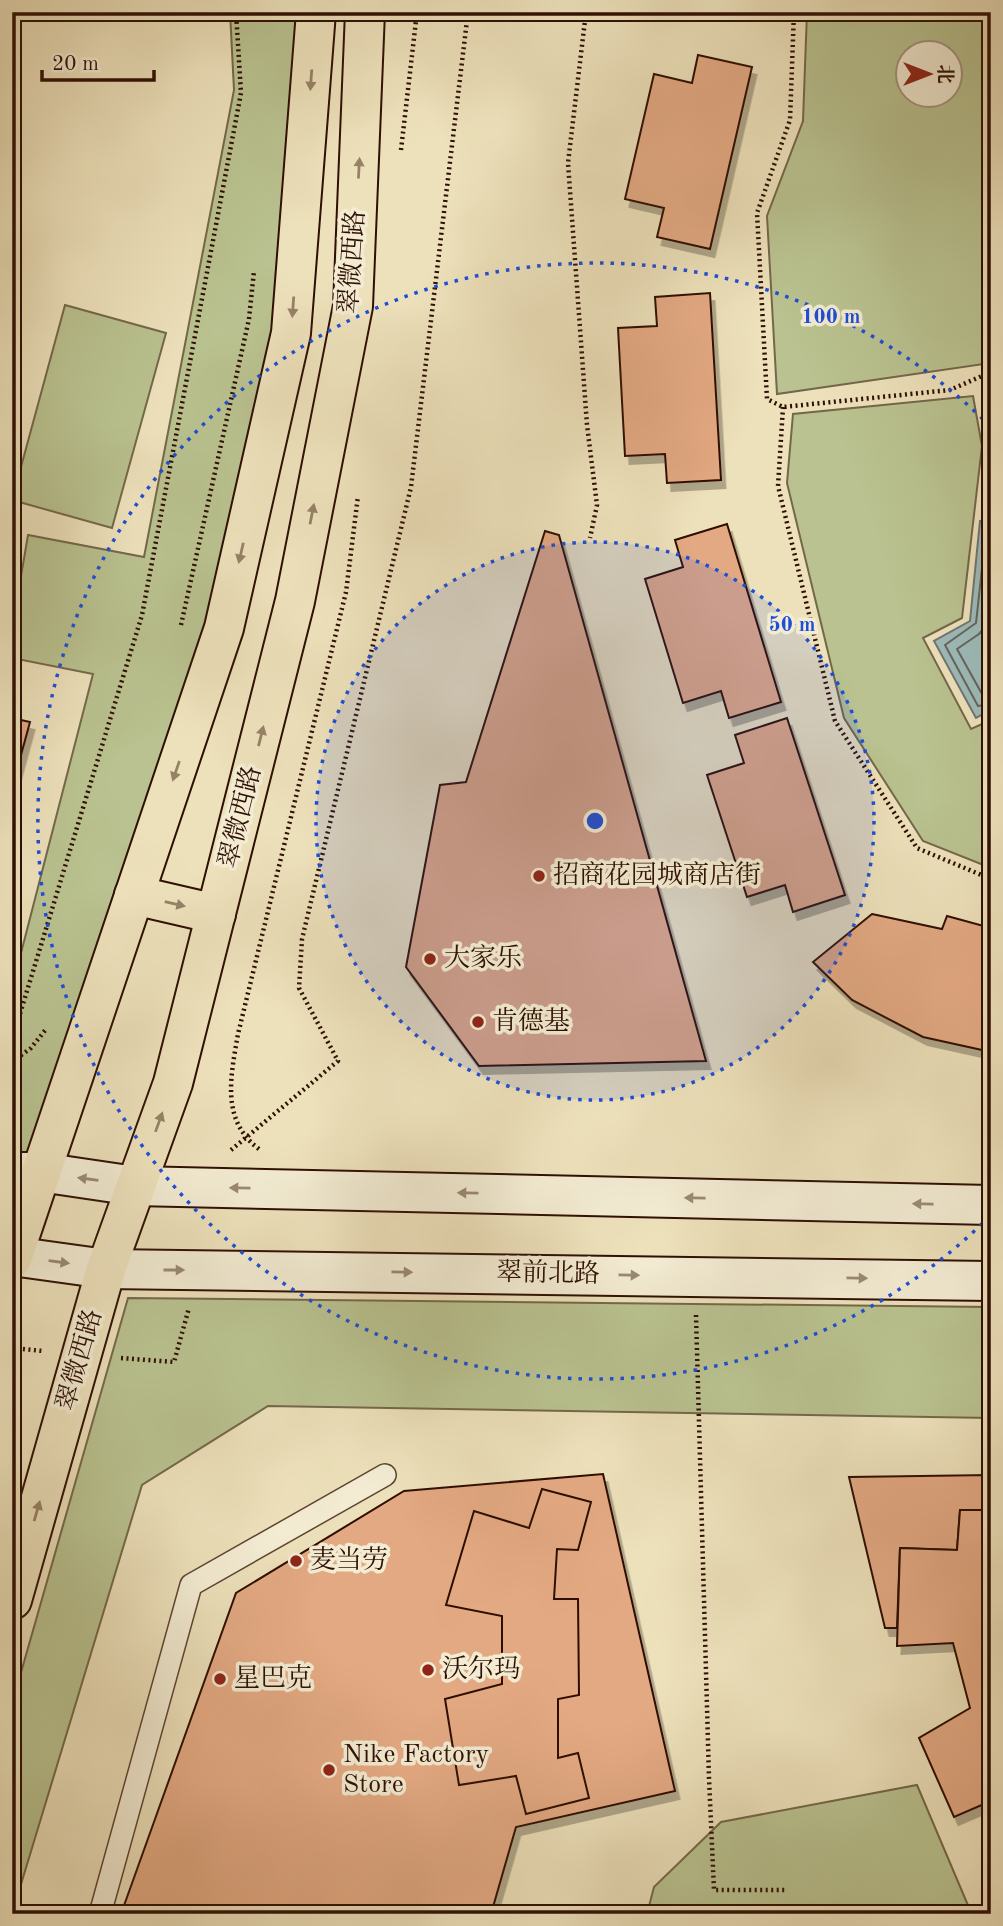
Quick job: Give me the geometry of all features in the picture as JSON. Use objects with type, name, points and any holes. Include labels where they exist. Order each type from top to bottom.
[{"type":"main road","points":[[13,1257],[26,1172],[134,895],[224,628],[291,333],[316,12]]},
{"type":"main road","name":"翠微西路","points":[[12,1600],[106,1269],[173,1083],[295,601],[352,306],[365,12]]},
{"type":"main road","points":[[134,895],[216,914]]},
{"type":"main road","points":[[26,1172],[135,1186],[991,1205]]},
{"type":"main road","name":"翠前北路","points":[[13,1257],[106,1269],[991,1281]]},
{"type":"lane","points":[[100,1914],[191,1585],[385,1475]]},
{"type":"path","points":[[12,1040],[142,615],[241,93],[236,12]]},
{"type":"path","points":[[400,152],[417,12]]},
{"type":"path","points":[[221,1158],[338,1061],[299,988],[302,939],[411,487],[468,12]]},
{"type":"path","points":[[586,12],[568,163],[587,425],[597,505],[590,538]]},
{"type":"path","points":[[794,12],[790,120],[757,213],[767,399],[783,407],[950,390],[991,372]]},
{"type":"path","points":[[178,635],[249,319],[255,264]]},
{"type":"path","points":[[783,407],[778,486],[835,721],[917,848],[991,879]]},
{"type":"path","points":[[991,410],[986,419],[991,444]]},
{"type":"path","points":[[264,1151],[256,1147],[236,1122],[231,1107],[230,1077],[298,782],[346,592],[358,495]]},
{"type":"path","points":[[12,1062],[31,1048],[50,1024]]},
{"type":"path","points":[[695,1275],[714,1890],[786,1889]]},
{"type":"green space","points":[[230,12],[304,12],[280,327],[210,625],[30,1161],[12,1158],[12,988],[93,674],[12,658],[12,629],[28,535],[144,557],[234,90]]},
{"type":"green space","points":[[807,12],[936,12],[991,23],[991,363],[777,394],[767,216],[803,121]]},
{"type":"green space","points":[[65,305],[166,333],[112,528],[12,500]]},
{"type":"green space","points":[[973,396],[982,446],[962,618],[923,638],[971,729],[991,720],[991,868],[923,841],[844,718],[787,483],[793,414]]},
{"type":"green space","points":[[128,1298],[991,1307],[991,1418],[268,1406],[142,1485],[12,1914],[12,1704]]},
{"type":"green space","points":[[917,1785],[970,1910],[968,1914],[647,1914],[654,1887],[721,1822]]},
{"type":"water","points":[[980,521],[991,523],[991,710],[976,718],[934,641],[970,621]]},
{"type":"building","points":[[698,55],[752,67],[710,249],[657,237],[664,208],[625,199],[654,74],[692,83]]},
{"type":"building","points":[[710,293],[721,480],[667,483],[665,454],[625,456],[618,328],[657,326],[655,297]]},
{"type":"building","points":[[727,524],[781,702],[729,718],[721,691],[683,703],[645,579],[683,567],[675,540]]},
{"type":"building","name":"招商花园城商店街","points":[[545,531],[559,535],[706,1061],[479,1066],[406,967],[440,785],[466,782]]},
{"type":"building","points":[[12,718],[30,722],[12,788]]},
{"type":"building","points":[[787,718],[845,895],[793,912],[785,885],[747,897],[707,775],[744,763],[735,735]]},
{"type":"building","points":[[872,914],[942,929],[947,916],[991,928],[991,1052],[923,1037],[852,1000],[813,962]]},
{"type":"building","name":"沃尔玛","points":[[603,1474],[675,1791],[516,1827],[491,1914],[121,1914],[236,1593],[404,1491]]},
{"type":"building","points":[[991,1475],[991,1510],[960,1510],[957,1550],[900,1548],[897,1628],[885,1628],[849,1477]]},
{"type":"building","points":[[542,1489],[591,1502],[578,1550],[557,1549],[554,1599],[578,1599],[579,1695],[558,1699],[558,1758],[578,1753],[589,1798],[526,1814],[516,1776],[459,1785],[445,1699],[502,1684],[502,1616],[446,1605],[474,1511],[529,1528]]},
{"type":"building","points":[[960,1510],[991,1510],[991,1801],[954,1817],[919,1738],[970,1708],[953,1643],[897,1646],[900,1548],[957,1550]]},
{"type":"place","name":"招商花园城商店街","points":[[539,876]]},
{"type":"place","name":"大家乐","points":[[430,959]]},
{"type":"place","name":"肯德基","points":[[478,1022]]},
{"type":"place","name":"麦当劳","points":[[296,1561]]},
{"type":"place","name":"沃尔玛","points":[[428,1670]]},
{"type":"place","name":"星巴克","points":[[220,1679]]},
{"type":"place","name":"Nike Factory Store","points":[[329,1770]]}]
